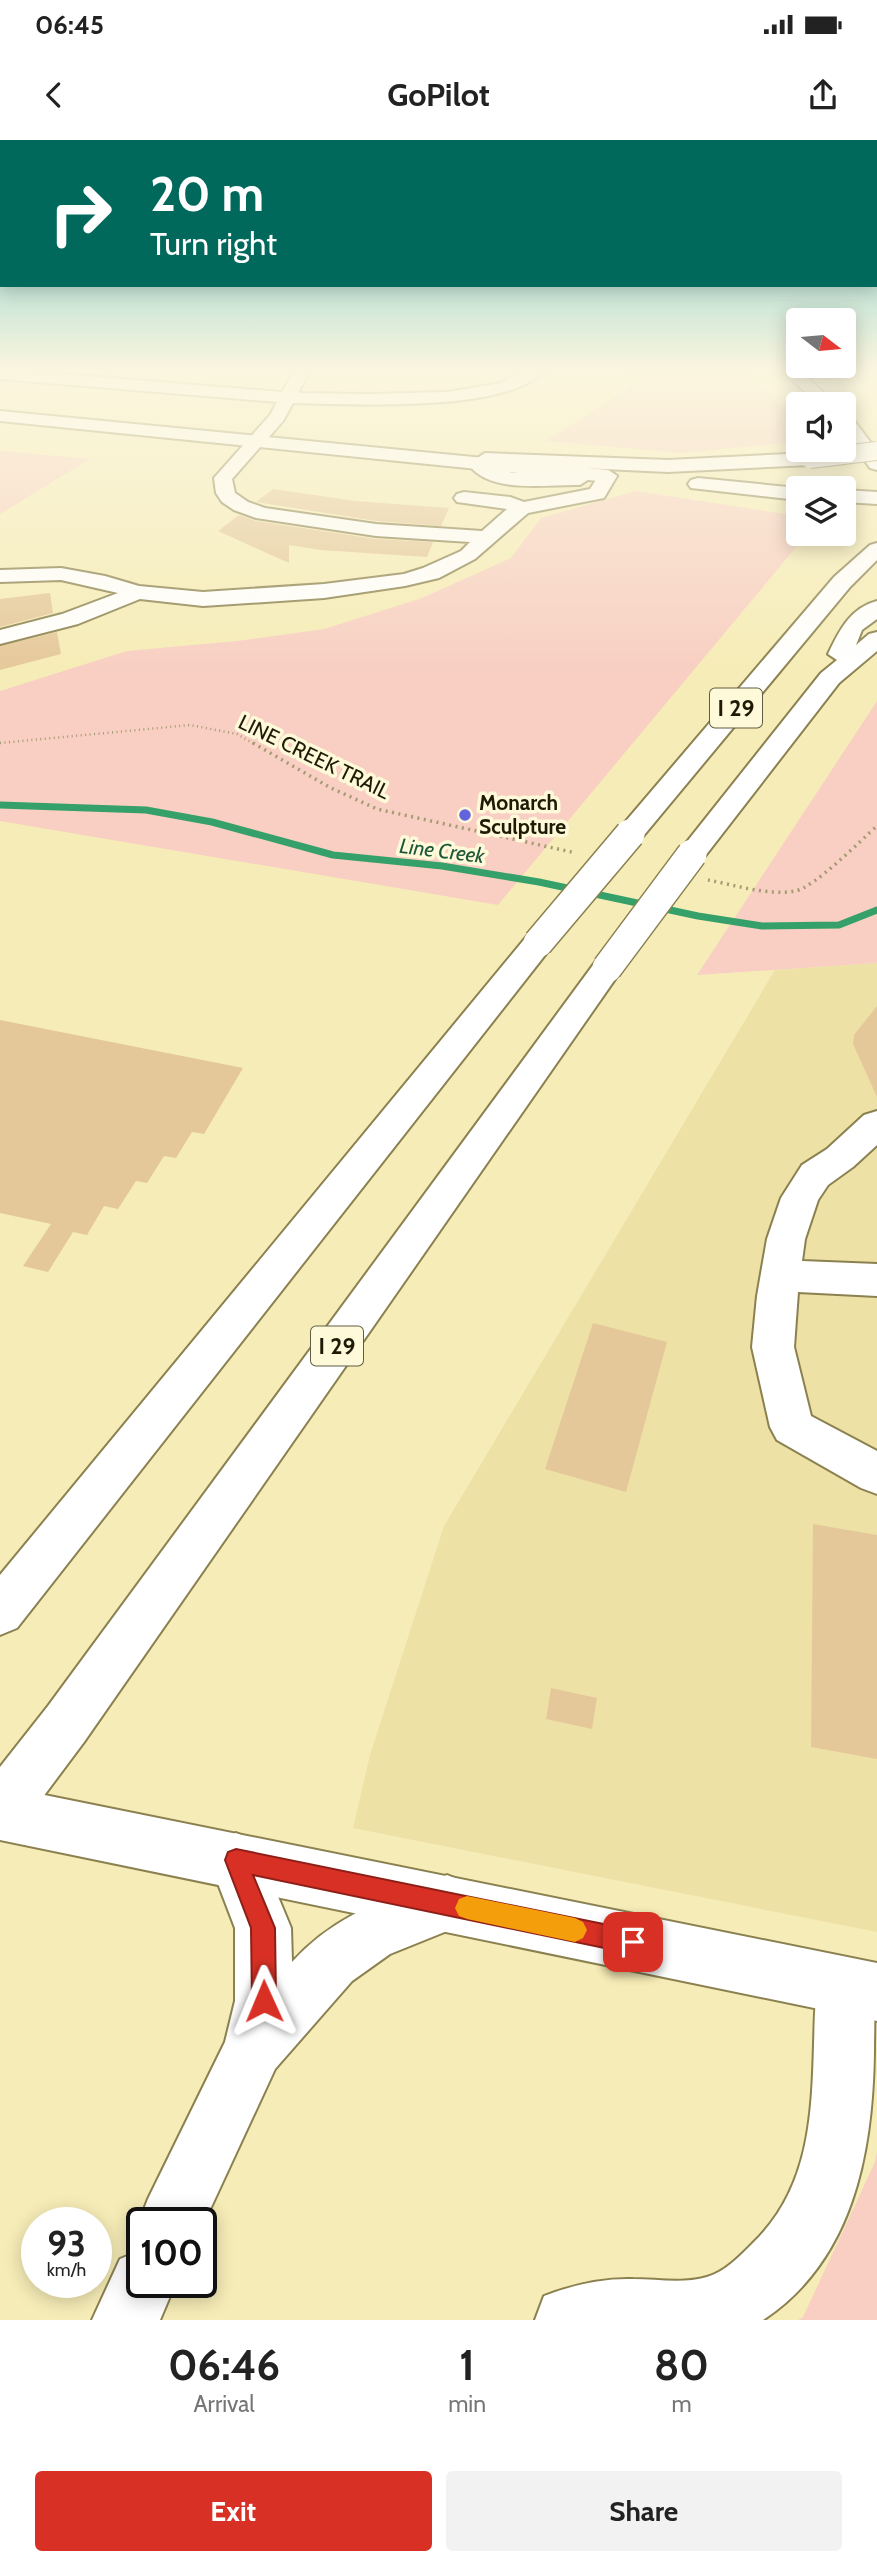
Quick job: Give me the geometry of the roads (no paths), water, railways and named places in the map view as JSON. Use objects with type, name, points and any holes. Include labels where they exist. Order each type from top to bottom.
[{"type":"main road","points":[[229,471],[223,478],[221,489],[227,497],[245,508],[263,514],[376,530],[487,537]]},
{"type":"main road","points":[[489,471],[528,479],[607,479],[786,493]]},
{"type":"main road","points":[[0,576],[61,574],[105,582],[137,592],[202,599],[249,598],[405,580],[452,564],[522,508],[587,498],[597,494],[607,479]]},
{"type":"main road","points":[[856,497],[877,498]]},
{"type":"main road","points":[[464,498],[510,503],[522,508]]},
{"type":"main road","points":[[842,582],[877,524]]},
{"type":"main road","name":"I 29","points":[[0,1612],[538,943],[842,582],[877,549]]},
{"type":"main road","points":[[0,637],[68,622],[102,610],[137,592]]},
{"type":"main road","points":[[830,678],[852,627],[877,608]]},
{"type":"main road","name":"I 29","points":[[0,1812],[66,1724],[607,968],[700,867],[830,678],[877,639]]},
{"type":"main road","points":[[877,1124],[840,1158],[815,1175],[800,1198],[786,1239],[773,1347],[792,1427],[877,1474]]},
{"type":"main road","points":[[781,1276],[877,1280]]},
{"type":"main road","points":[[0,1812],[861,1989],[834,2167],[821,2205],[802,2240],[776,2270],[746,2294],[712,2309],[674,2316],[633,2312],[591,2315],[568,2320]]},
{"type":"main road","points":[[178,2207],[254,2048],[264,2001],[263,1928],[236,1860]]},
{"type":"main road","points":[[254,2048],[332,1961],[370,1934],[447,1903]]},
{"type":"main road","points":[[125,2320],[135,2298]]},
{"type":"waterway","name":"Line Creek","points":[[0,805],[146,810],[212,822],[333,855],[442,866],[539,882],[698,916],[762,926],[839,925],[877,910]]},
{"type":"place","name":"Monarch Sculpture","points":[[465,815]]}]
